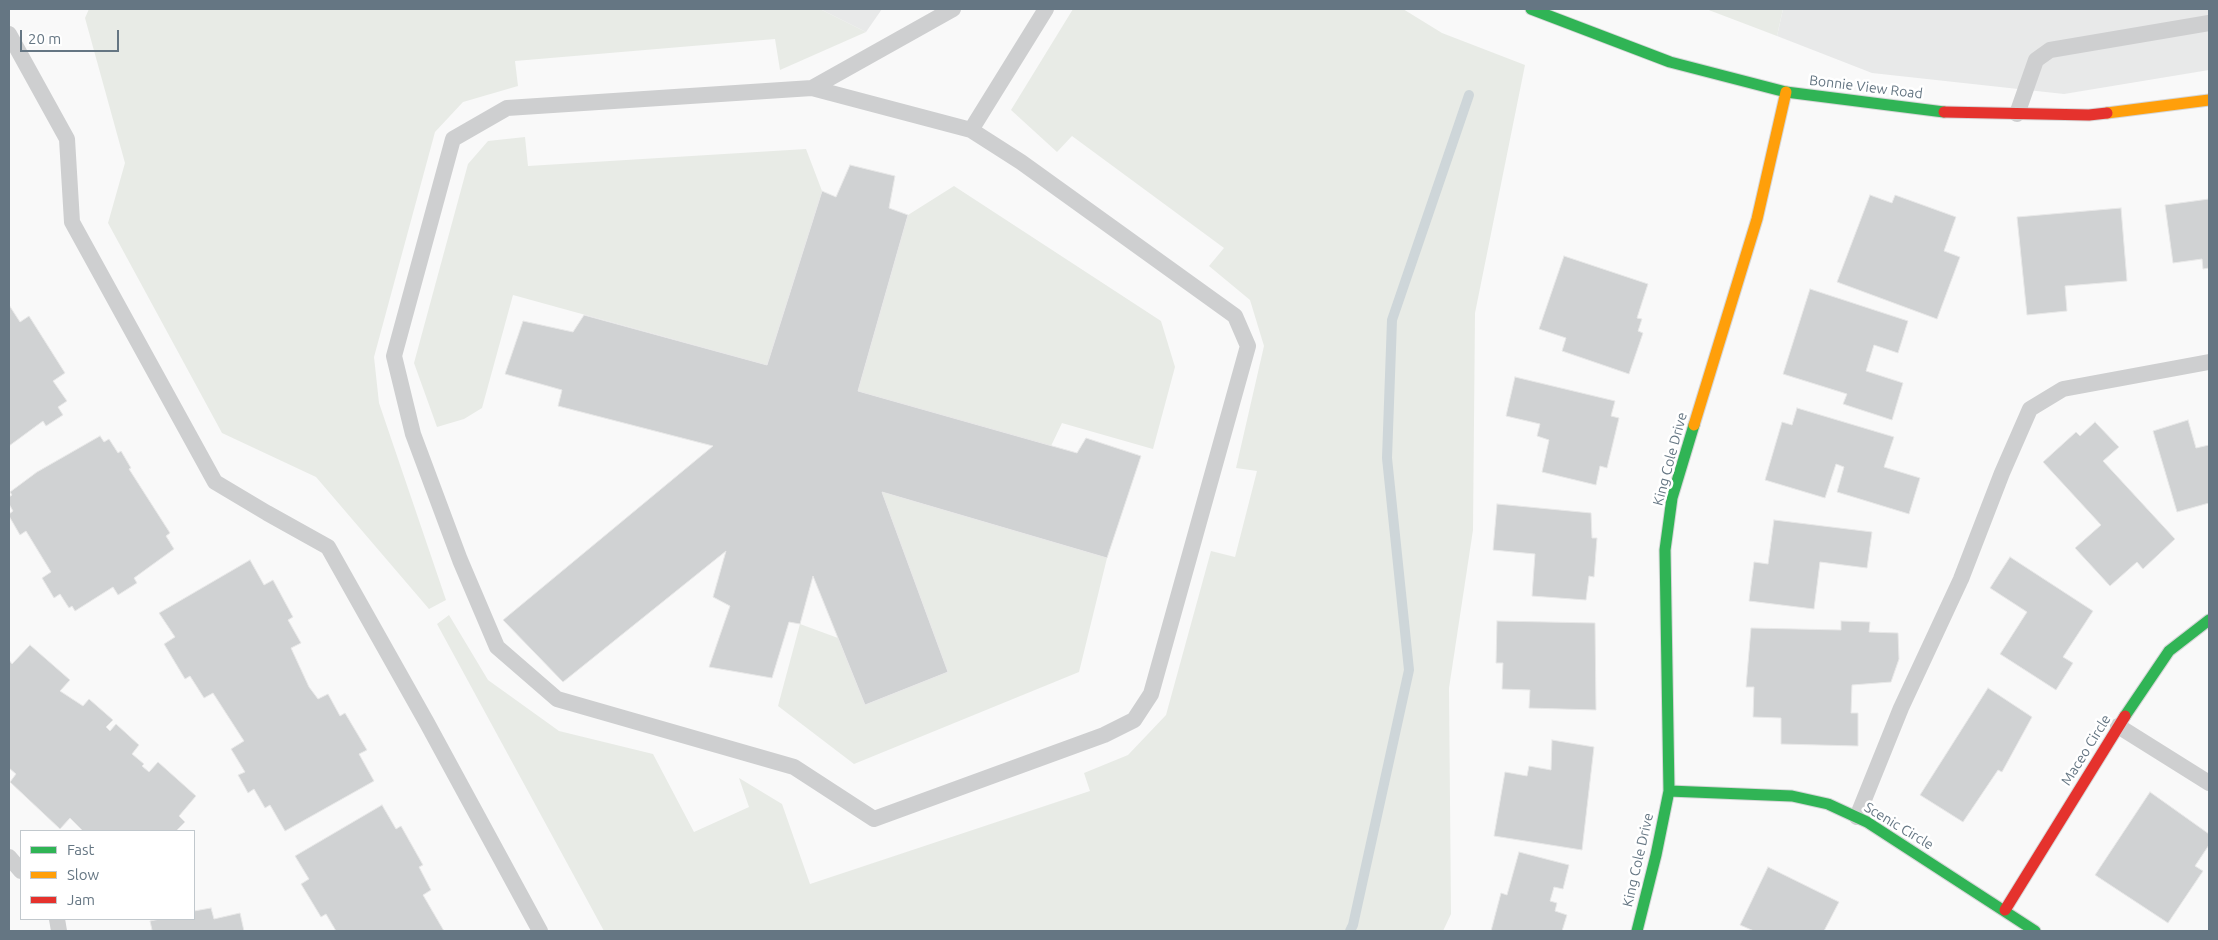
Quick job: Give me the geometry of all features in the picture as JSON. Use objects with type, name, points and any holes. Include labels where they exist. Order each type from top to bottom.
[{"type":"street","name":"Bonnie View Road","points":[[1531,9],[1670,62],[1786,92],[1951,113],[2089,115],[2209,100]]},
{"type":"street","name":"King Cole Drive","points":[[1637,931],[1656,855],[1669,791],[1666,550],[1672,498],[1757,219],[1786,92]]},
{"type":"street","name":"Maceo Circle","points":[[2005,910],[2118,726],[2169,651],[2209,620]]},
{"type":"street","name":"Scenic Circle","points":[[1669,791],[1792,796],[1828,804],[1867,822],[2035,931]]},
{"type":"lane","points":[[812,88],[953,9]]},
{"type":"lane","points":[[971,130],[1046,9]]},
{"type":"lane","points":[[2017,114],[2036,60],[2050,50],[2209,23]]},
{"type":"lane","points":[[9,34],[67,139],[72,222],[215,482],[267,514],[328,547],[427,722],[540,931]]},
{"type":"lane","points":[[812,88],[971,130],[1021,162],[1235,316],[1248,346],[1151,694],[1134,720],[1104,734],[874,820],[794,767],[557,699],[497,647],[460,560],[413,434],[394,356],[453,139],[507,108],[812,88]]},
{"type":"lane","points":[[1857,817],[1901,708],[1961,578],[2002,473],[2030,409],[2063,389],[2209,362]]},
{"type":"lane","points":[[2118,726],[2209,783]]},
{"type":"lane","points":[[9,858],[20,870]]},
{"type":"shaded area","points":[[89,9],[820,9],[866,32],[780,70],[775,39],[515,61],[518,86],[463,102],[435,132],[374,357],[379,403],[446,600],[429,609],[316,477],[222,433],[108,223],[125,163],[85,18]]},
{"type":"shaded area","points":[[820,9],[882,9],[866,32]]},
{"type":"shaded area","points":[[1073,9],[1403,9],[1442,33],[1525,65],[1475,313],[1473,530],[1449,688],[1451,914],[1443,931],[604,931],[437,624],[449,615],[488,680],[559,731],[653,754],[694,832],[749,807],[739,778],[782,804],[810,884],[1090,791],[1084,773],[1128,755],[1166,715],[1211,551],[1235,557],[1257,471],[1236,468],[1264,346],[1250,300],[1209,266],[1224,248],[1072,136],[1057,152],[1011,110]]},
{"type":"shaded area","points":[[1706,9],[1783,9],[1777,36]]},
{"type":"shaded area","points":[[1783,9],[2209,9],[2209,70],[2064,94],[1872,73],[1777,36]]},
{"type":"shaded area","points":[[525,137],[528,166],[806,149],[822,191],[767,365],[513,295],[482,408],[464,419],[437,427],[414,363],[468,164],[488,141]]},
{"type":"shaded area","points":[[954,186],[1161,321],[1175,367],[1153,449],[1062,423],[1051,446],[858,391],[908,215]]},
{"type":"shaded area","points":[[882,492],[1107,558],[1079,672],[854,764],[778,706],[800,624],[838,638],[865,705],[948,672]]},
{"type":"building","points":[[850,165],[895,176],[889,208],[908,215],[858,391],[1077,453],[1086,438],[1141,456],[1107,558],[882,492],[948,672],[865,705],[813,576],[800,624],[789,622],[772,678],[709,667],[730,606],[713,597],[726,551],[563,682],[503,620],[713,446],[558,406],[562,390],[505,374],[523,321],[573,332],[584,315],[767,365],[822,191],[836,197]]},
{"type":"building","points":[[1870,195],[1892,203],[1895,195],[1956,217],[1944,251],[1960,257],[1937,319],[1837,282]]},
{"type":"building","points":[[2209,199],[2209,268],[2203,269],[2202,259],[2173,263],[2165,205]]},
{"type":"building","points":[[2121,208],[2127,281],[2065,286],[2067,311],[2027,315],[2017,217]]},
{"type":"building","points":[[1564,256],[1648,284],[1637,318],[1642,319],[1638,331],[1643,333],[1629,374],[1562,351],[1566,338],[1539,329]]},
{"type":"building","points":[[1810,289],[1908,321],[1898,353],[1874,345],[1866,371],[1903,383],[1892,420],[1843,404],[1847,394],[1783,374]]},
{"type":"building","points":[[9,305],[20,322],[29,316],[65,373],[53,381],[67,401],[58,407],[63,415],[46,426],[43,421],[9,446]]},
{"type":"building","points":[[1515,377],[1615,401],[1611,416],[1619,418],[1607,468],[1600,466],[1596,485],[1542,472],[1549,440],[1537,436],[1540,424],[1506,416]]},
{"type":"building","points":[[1797,408],[1894,437],[1884,467],[1920,478],[1909,514],[1837,492],[1844,467],[1836,464],[1825,498],[1765,480],[1782,422],[1792,425]]},
{"type":"building","points":[[2188,420],[2196,448],[2209,445],[2209,503],[2177,512],[2153,431]]},
{"type":"building","points":[[2095,422],[2119,447],[2103,461],[2175,539],[2143,569],[2137,562],[2110,586],[2075,548],[2101,525],[2043,462],[2076,432],[2080,436]]},
{"type":"building","points":[[100,436],[104,442],[109,439],[118,453],[121,451],[131,468],[129,469],[170,533],[166,536],[174,549],[134,578],[137,583],[118,595],[113,587],[75,611],[72,606],[69,608],[60,594],[54,598],[42,578],[51,572],[26,531],[20,535],[9,516],[13,511],[9,504],[9,497],[12,495],[10,492],[37,472]]},
{"type":"building","points":[[1497,504],[1591,513],[1592,538],[1597,538],[1594,577],[1589,576],[1586,600],[1532,596],[1535,554],[1493,550]]},
{"type":"building","points":[[1774,520],[1872,532],[1867,568],[1820,562],[1814,609],[1749,601],[1754,562],[1768,564]]},
{"type":"building","points":[[2010,557],[2093,611],[2063,657],[2073,663],[2056,690],[2000,654],[2027,612],[1990,588]]},
{"type":"building","points":[[250,560],[264,585],[273,580],[293,617],[288,620],[301,643],[291,648],[309,687],[318,699],[328,694],[340,716],[345,713],[367,750],[359,754],[374,781],[285,831],[270,805],[265,808],[254,789],[248,793],[238,775],[245,772],[231,749],[244,741],[213,693],[204,698],[190,676],[185,679],[164,644],[175,637],[159,613]]},
{"type":"building","points":[[1497,621],[1595,623],[1596,710],[1529,708],[1530,690],[1502,689],[1503,663],[1496,663]]},
{"type":"building","points":[[1841,621],[1870,622],[1869,632],[1898,633],[1899,659],[1891,682],[1852,685],[1851,713],[1858,713],[1858,746],[1781,744],[1781,718],[1753,717],[1754,687],[1746,687],[1751,628],[1841,630]]},
{"type":"building","points":[[30,645],[70,680],[60,691],[83,706],[89,699],[113,720],[106,727],[110,731],[116,724],[139,745],[132,754],[144,764],[142,766],[149,772],[158,762],[196,796],[179,816],[185,822],[177,830],[82,830],[70,818],[60,829],[10,782],[16,774],[9,768],[9,660],[12,664]]},
{"type":"building","points":[[1988,688],[2032,717],[2002,772],[1998,770],[1963,822],[1920,795]]},
{"type":"building","points":[[1552,740],[1594,747],[1582,850],[1494,836],[1505,772],[1527,776],[1529,766],[1551,770]]},
{"type":"building","points":[[2150,792],[2209,834],[2209,845],[2195,866],[2203,871],[2168,923],[2095,875]]},
{"type":"building","points":[[382,805],[396,829],[401,826],[423,865],[419,867],[431,890],[423,895],[444,931],[336,931],[326,914],[321,917],[301,884],[309,879],[295,856]]},
{"type":"building","points":[[1519,852],[1569,865],[1563,889],[1554,887],[1550,901],[1557,903],[1555,911],[1567,915],[1562,931],[1491,931],[1501,893],[1507,895]]},
{"type":"building","points":[[1768,867],[1839,902],[1824,931],[1754,931],[1740,925]]},
{"type":"building","points":[[211,908],[214,919],[240,913],[244,931],[147,931],[152,930],[150,921],[195,920],[195,911]]},
{"type":"waterway","points":[[1350,931],[1353,925],[1409,670],[1387,458],[1392,320],[1469,95]]},
{"type":"traffic: fast","points":[[1531,9],[1670,62],[1786,92],[1944,112]]},
{"type":"traffic: fast","points":[[1637,931],[1656,855],[1669,791],[1665,550],[1672,498],[1694,425]]},
{"type":"traffic: fast","points":[[2125,716],[2169,651],[2209,620]]},
{"type":"traffic: fast","points":[[1669,791],[1792,796],[1828,804],[1867,822],[2035,931]]},
{"type":"traffic: slow","points":[[1694,425],[1757,219],[1786,92]]},
{"type":"traffic: slow","points":[[2107,113],[2209,100]]},
{"type":"traffic: jam","points":[[1944,112],[2089,115],[2107,113]]},
{"type":"traffic: jam","points":[[2005,910],[2125,716]]}]
